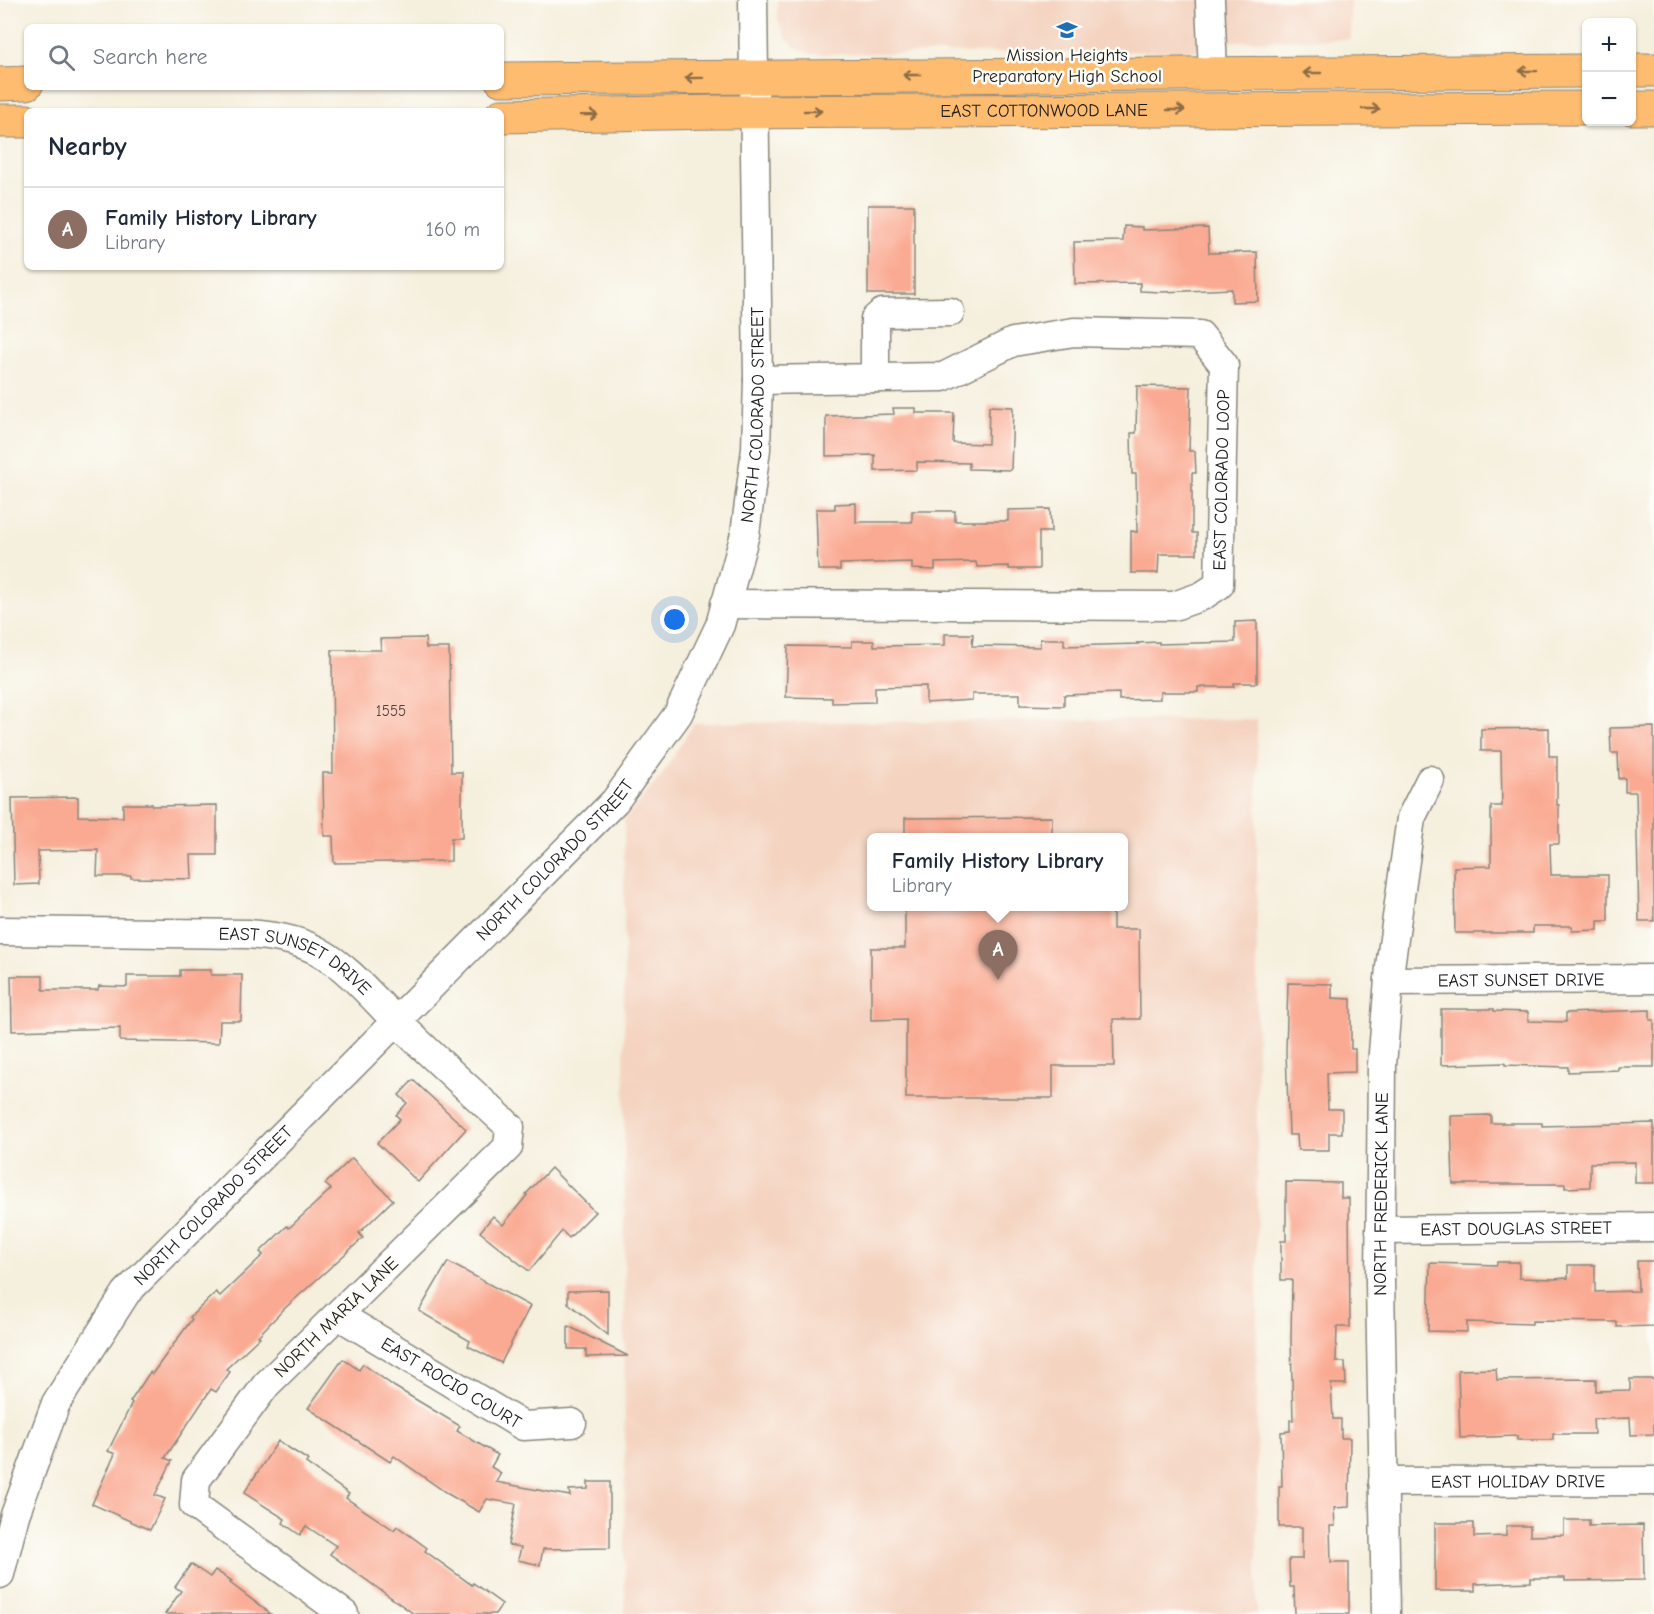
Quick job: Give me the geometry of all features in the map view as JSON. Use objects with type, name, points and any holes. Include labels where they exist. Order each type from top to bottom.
[{"type":"main road","points":[[1636,70],[1654,70]]},
{"type":"main road","name":"EAST COTTONWOOD LANE","points":[[504,79],[1582,71]]},
{"type":"main road","points":[[0,84],[24,83]]},
{"type":"main road","name":"EAST COTTONWOOD LANE","points":[[504,116],[754,112],[1582,108]]},
{"type":"main road","points":[[1636,108],[1654,108]]},
{"type":"main road","points":[[0,121],[24,121]]},
{"type":"street","name":"NORTH COLORADO STREET","points":[[0,1574],[15,1515],[56,1403],[126,1293],[615,801],[678,714],[720,625],[745,534],[756,449],[758,380],[753,0]]},
{"type":"street","points":[[1210,0],[1213,73]]},
{"type":"street","points":[[875,378],[875,319],[882,313],[950,312]]},
{"type":"street","name":"EAST COLORADO LOOP","points":[[725,604],[1174,606],[1202,596],[1219,585],[1224,365],[1200,334],[1074,332],[1013,342],[943,377],[758,380]]},
{"type":"street","name":"NORTH FREDERICK LANE","points":[[1386,1614],[1380,1230],[1382,1065],[1389,981],[1411,818],[1430,780]]},
{"type":"street","name":"EAST SUNSET DRIVE","points":[[0,931],[270,935],[294,941],[318,951],[353,977],[397,1022],[510,1127],[508,1148]]},
{"type":"street","name":"EAST SUNSET DRIVE","points":[[1389,981],[1654,979]]},
{"type":"street","name":"NORTH MARIA LANE","points":[[344,1614],[194,1505],[196,1480],[266,1385],[508,1148]]},
{"type":"street","name":"EAST DOUGLAS STREET","points":[[1380,1230],[1654,1227]]},
{"type":"street","name":"EAST ROCIO COURT","points":[[339,1315],[523,1426],[572,1423]]},
{"type":"street","name":"EAST HOLIDAY DRIVE","points":[[1383,1482],[1654,1481]]},
{"type":"shaded area","name":"Mission Heights Preparatory High School","points":[[777,0],[1350,0],[1351,39],[1208,42],[1196,51],[812,54],[795,47],[787,39],[778,21]]},
{"type":"shaded area","points":[[1257,719],[1257,1614],[625,1614],[624,820],[660,778],[694,723]]},
{"type":"building","points":[[868,205],[914,205],[914,294],[868,294]]},
{"type":"building","points":[[1124,226],[1142,227],[1142,230],[1208,228],[1209,253],[1257,252],[1258,301],[1232,302],[1232,289],[1162,292],[1140,291],[1140,283],[1075,284],[1074,242],[1123,241]]},
{"type":"building","points":[[1137,386],[1191,387],[1189,451],[1195,451],[1196,473],[1192,473],[1192,533],[1197,533],[1197,554],[1159,554],[1158,573],[1131,573],[1131,531],[1137,532],[1136,474],[1132,474],[1131,433],[1136,433]]},
{"type":"building","points":[[989,406],[1013,407],[1011,470],[969,469],[969,463],[917,462],[917,470],[875,471],[875,455],[826,456],[826,416],[894,414],[893,408],[916,408],[916,413],[954,413],[953,443],[988,444]]},
{"type":"building","points":[[856,503],[856,522],[912,522],[912,511],[955,511],[955,521],[1008,521],[1008,510],[1050,509],[1051,532],[1039,532],[1039,569],[1009,569],[1009,566],[977,567],[976,562],[935,563],[935,570],[912,569],[912,562],[840,564],[840,570],[818,570],[816,509],[835,509],[835,504]]},
{"type":"building","points":[[1257,621],[1257,683],[1234,683],[1234,687],[1198,687],[1198,692],[1160,692],[1160,699],[1119,700],[1119,693],[1064,695],[1064,706],[1020,705],[1020,694],[972,694],[972,700],[926,703],[926,686],[875,687],[875,702],[832,703],[832,698],[786,697],[788,646],[852,647],[852,641],[874,641],[874,646],[945,645],[945,634],[973,634],[972,646],[1040,647],[1040,639],[1064,639],[1064,646],[1235,642],[1235,622]]},
{"type":"building","points":[[425,638],[426,648],[449,648],[451,772],[462,772],[462,838],[451,838],[451,861],[334,863],[333,836],[324,836],[323,773],[333,773],[332,650],[381,650],[380,639]]},
{"type":"building","points":[[1654,727],[1654,921],[1639,921],[1636,792],[1625,792],[1625,778],[1619,779],[1618,753],[1611,753],[1610,728]]},
{"type":"building","points":[[1549,728],[1549,756],[1557,756],[1557,805],[1559,805],[1559,844],[1550,844],[1551,875],[1608,875],[1608,921],[1598,921],[1598,930],[1572,931],[1572,926],[1533,926],[1533,933],[1455,933],[1454,867],[1491,866],[1491,806],[1502,806],[1501,751],[1481,751],[1481,729]]},
{"type":"building","points":[[78,797],[78,816],[123,817],[123,804],[217,805],[217,855],[191,855],[192,879],[131,878],[131,876],[97,876],[98,850],[38,851],[39,884],[14,885],[12,798]]},
{"type":"building","points":[[1052,817],[1052,833],[905,833],[905,818]]},
{"type":"building","points":[[905,911],[1113,911],[1113,929],[1139,929],[1140,1019],[1113,1019],[1114,1066],[1053,1066],[1053,1098],[906,1098],[906,1019],[871,1020],[871,948],[905,948]]},
{"type":"building","points":[[180,970],[211,970],[211,975],[242,975],[241,1021],[220,1021],[219,1043],[120,1041],[120,1028],[12,1031],[11,976],[43,976],[43,990],[98,990],[99,986],[127,987],[127,976],[180,976]]},
{"type":"building","points":[[1288,983],[1332,984],[1332,998],[1351,999],[1351,1049],[1355,1049],[1355,1072],[1327,1073],[1328,1109],[1342,1109],[1342,1133],[1329,1133],[1329,1150],[1298,1150],[1297,1135],[1289,1135],[1286,1051]]},
{"type":"building","points":[[1441,1009],[1494,1009],[1494,1011],[1528,1012],[1528,1021],[1566,1022],[1566,1013],[1650,1010],[1650,1020],[1654,1020],[1654,1067],[1618,1067],[1618,1070],[1568,1072],[1568,1067],[1505,1065],[1505,1063],[1441,1065]]},
{"type":"building","points":[[413,1080],[466,1129],[418,1182],[377,1143],[400,1119],[396,1115],[407,1103],[399,1095]]},
{"type":"building","points":[[1491,1115],[1491,1123],[1542,1123],[1542,1126],[1654,1123],[1654,1183],[1635,1183],[1635,1162],[1590,1163],[1590,1187],[1565,1188],[1565,1184],[1453,1184],[1451,1116]]},
{"type":"building","points":[[352,1158],[393,1200],[359,1233],[363,1238],[284,1309],[258,1336],[260,1337],[226,1369],[230,1372],[216,1392],[211,1389],[165,1458],[172,1461],[155,1495],[165,1499],[150,1530],[92,1504],[115,1454],[108,1451],[132,1403],[130,1402],[150,1372],[152,1374],[192,1319],[190,1317],[216,1292],[220,1296],[263,1255],[260,1252],[331,1189],[325,1184]]},
{"type":"building","points":[[551,1168],[595,1212],[569,1238],[562,1231],[529,1271],[480,1232],[493,1216],[503,1225],[526,1194]]},
{"type":"building","points":[[1286,1182],[1341,1183],[1341,1198],[1349,1198],[1350,1327],[1337,1327],[1336,1362],[1345,1362],[1346,1384],[1331,1384],[1333,1419],[1341,1419],[1341,1438],[1350,1438],[1349,1507],[1334,1508],[1335,1526],[1330,1526],[1331,1562],[1349,1562],[1349,1614],[1295,1614],[1294,1587],[1290,1587],[1289,1559],[1302,1559],[1302,1527],[1279,1527],[1279,1486],[1282,1486],[1281,1432],[1290,1431],[1290,1420],[1293,1420],[1292,1280],[1281,1280],[1281,1241],[1286,1241]]},
{"type":"building","points":[[1637,1261],[1654,1261],[1654,1326],[1617,1327],[1617,1322],[1532,1321],[1532,1324],[1467,1322],[1467,1332],[1428,1331],[1430,1263],[1497,1265],[1497,1262],[1519,1262],[1519,1278],[1554,1279],[1568,1278],[1568,1265],[1595,1265],[1595,1292],[1638,1291]]},
{"type":"building","points":[[448,1262],[530,1306],[501,1363],[468,1346],[470,1341],[419,1311]]},
{"type":"building","points":[[608,1290],[608,1335],[568,1303],[568,1291]]},
{"type":"building","points":[[568,1326],[628,1356],[586,1357],[586,1349],[568,1349]]},
{"type":"building","points":[[343,1359],[359,1370],[363,1364],[395,1387],[460,1426],[457,1431],[498,1455],[491,1467],[501,1473],[496,1482],[570,1496],[569,1490],[588,1489],[588,1482],[610,1482],[610,1548],[543,1549],[540,1565],[518,1560],[521,1547],[508,1545],[516,1504],[487,1499],[479,1512],[448,1494],[394,1456],[390,1462],[308,1408]]},
{"type":"building","points":[[1496,1369],[1497,1380],[1596,1379],[1596,1391],[1630,1390],[1630,1379],[1654,1379],[1654,1434],[1631,1435],[1630,1418],[1593,1419],[1594,1434],[1553,1434],[1553,1440],[1517,1440],[1517,1436],[1460,1438],[1458,1370]]},
{"type":"building","points":[[278,1441],[308,1460],[306,1463],[349,1494],[346,1498],[394,1530],[397,1526],[427,1548],[425,1551],[502,1604],[495,1614],[414,1614],[330,1554],[336,1546],[306,1526],[300,1535],[283,1523],[285,1519],[244,1493]]},
{"type":"building","points":[[1564,1520],[1589,1520],[1589,1526],[1643,1525],[1644,1580],[1565,1581],[1565,1578],[1531,1578],[1531,1582],[1475,1584],[1475,1591],[1435,1591],[1435,1523],[1474,1523],[1474,1537],[1506,1536],[1506,1526],[1530,1526],[1530,1536],[1564,1535]]},
{"type":"building","points":[[191,1564],[210,1577],[215,1570],[232,1581],[230,1583],[271,1614],[165,1614],[181,1591],[175,1587]]},
{"type":"place","name":"Mission Heights Preparatory High School","points":[[1067,30]]},
{"type":"place","name":"Family History Library","points":[[998,980]]}]
